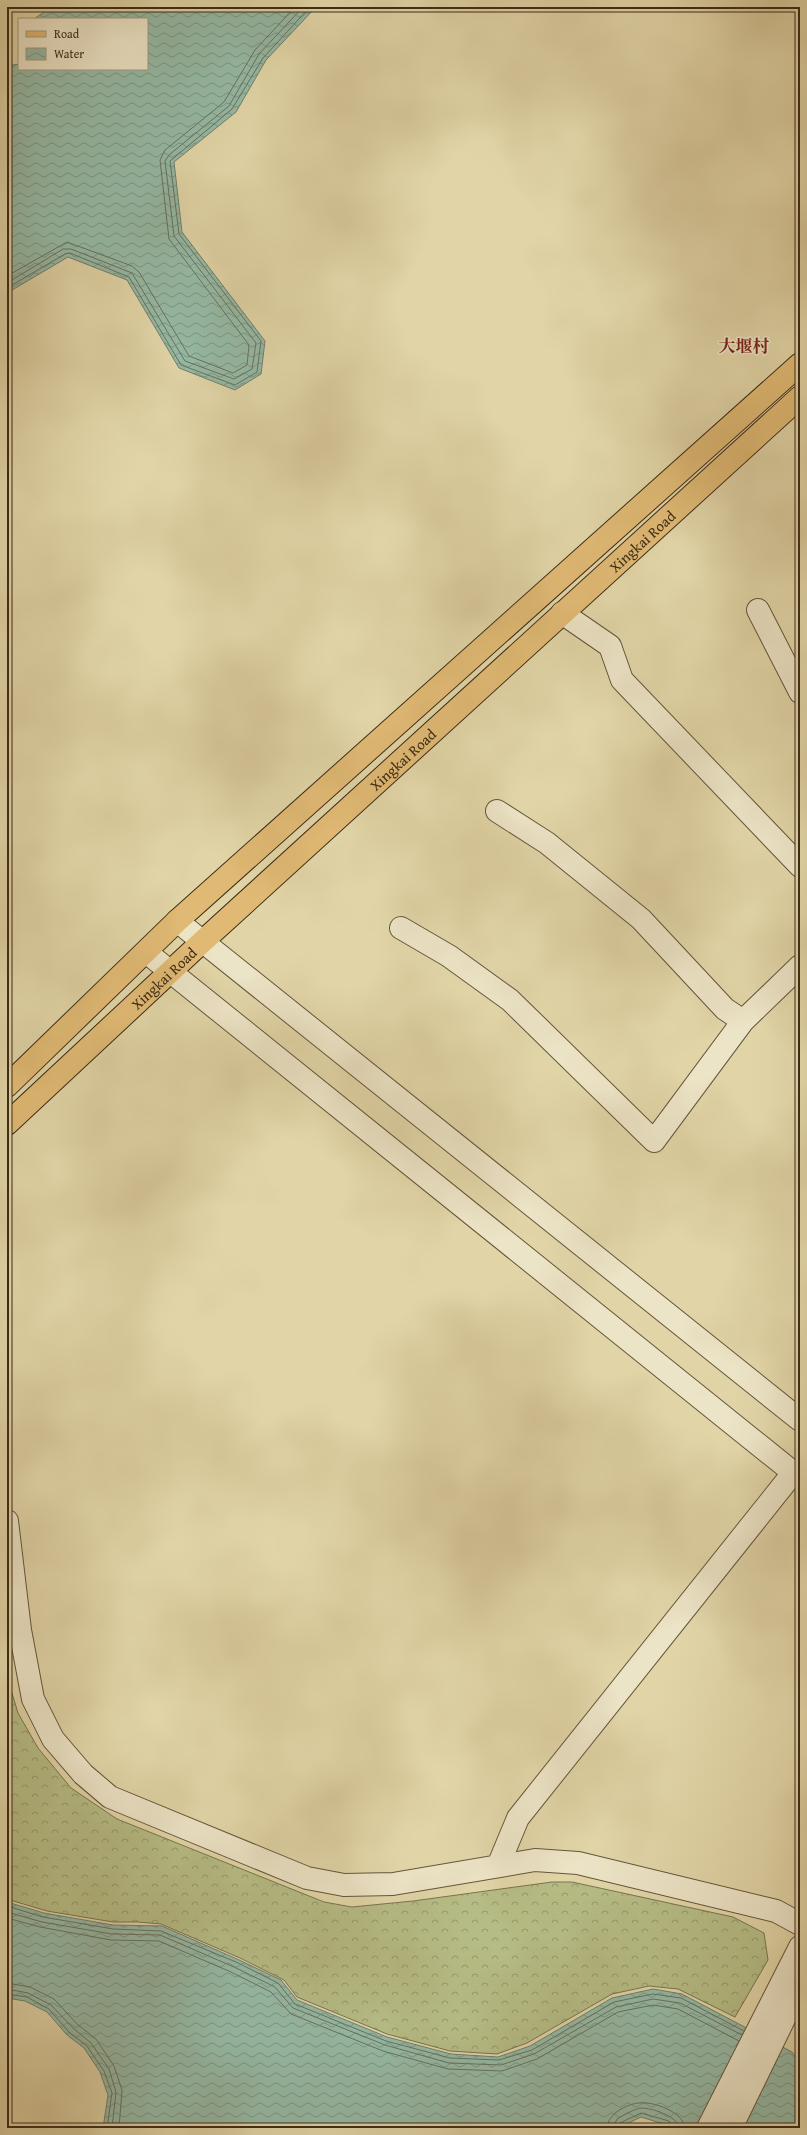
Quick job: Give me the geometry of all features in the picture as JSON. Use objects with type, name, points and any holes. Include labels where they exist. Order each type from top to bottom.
[{"type":"main road","name":"Xingkai Road","points":[[7,1086],[177,921],[800,364]]},
{"type":"main road","name":"Xingkai Road","points":[[7,1124],[172,972],[202,942],[800,397]]},
{"type":"street","points":[[758,610],[800,692]]},
{"type":"street","points":[[562,613],[610,646],[622,680],[800,866]]},
{"type":"street","points":[[497,811],[547,843],[641,919],[725,1009],[743,1021]]},
{"type":"street","points":[[177,921],[800,1420]]},
{"type":"street","points":[[401,928],[449,956],[510,1000],[654,1141],[743,1021],[800,966]]},
{"type":"street","points":[[146,952],[796,1475],[518,1818],[498,1866]]},
{"type":"street","points":[[7,1521],[20,1630],[33,1699],[52,1739],[83,1774],[110,1797],[307,1878],[344,1885],[393,1884],[535,1860],[578,1863],[776,1911],[800,1924]]},
{"type":"street","points":[[731,2128],[778,2010],[800,1947]]},
{"type":"street","points":[[708,2128],[778,2010],[800,1992]]},
{"type":"green space","points":[[7,1677],[18,1713],[38,1748],[71,1788],[117,1819],[324,1902],[352,1907],[413,1901],[552,1882],[572,1882],[733,1917],[764,1933],[768,1960],[735,2017],[678,1989],[649,1986],[612,1994],[527,2043],[497,2054],[450,2051],[387,2034],[297,1997],[284,1980],[240,1958],[161,1924],[113,1922],[47,1911],[10,1900],[7,1898]]},
{"type":"water","points":[[51,7],[316,7],[266,60],[236,112],[174,162],[182,232],[265,341],[261,374],[235,390],[179,368],[127,280],[68,257],[7,293],[7,66],[18,64],[18,70],[148,70],[148,18],[35,18]]},
{"type":"water","points":[[7,1902],[44,1913],[113,1925],[162,1926],[281,1980],[297,2000],[387,2037],[451,2054],[498,2057],[530,2046],[612,1998],[653,1989],[682,1994],[792,2052],[800,2063],[800,2128],[671,2128],[667,2125],[641,2117],[618,2128],[103,2128],[108,2095],[100,2072],[84,2048],[67,2035],[47,2012],[25,2001],[7,1998]]},
{"type":"district","name":"大堰村","points":[[744,345]]}]
